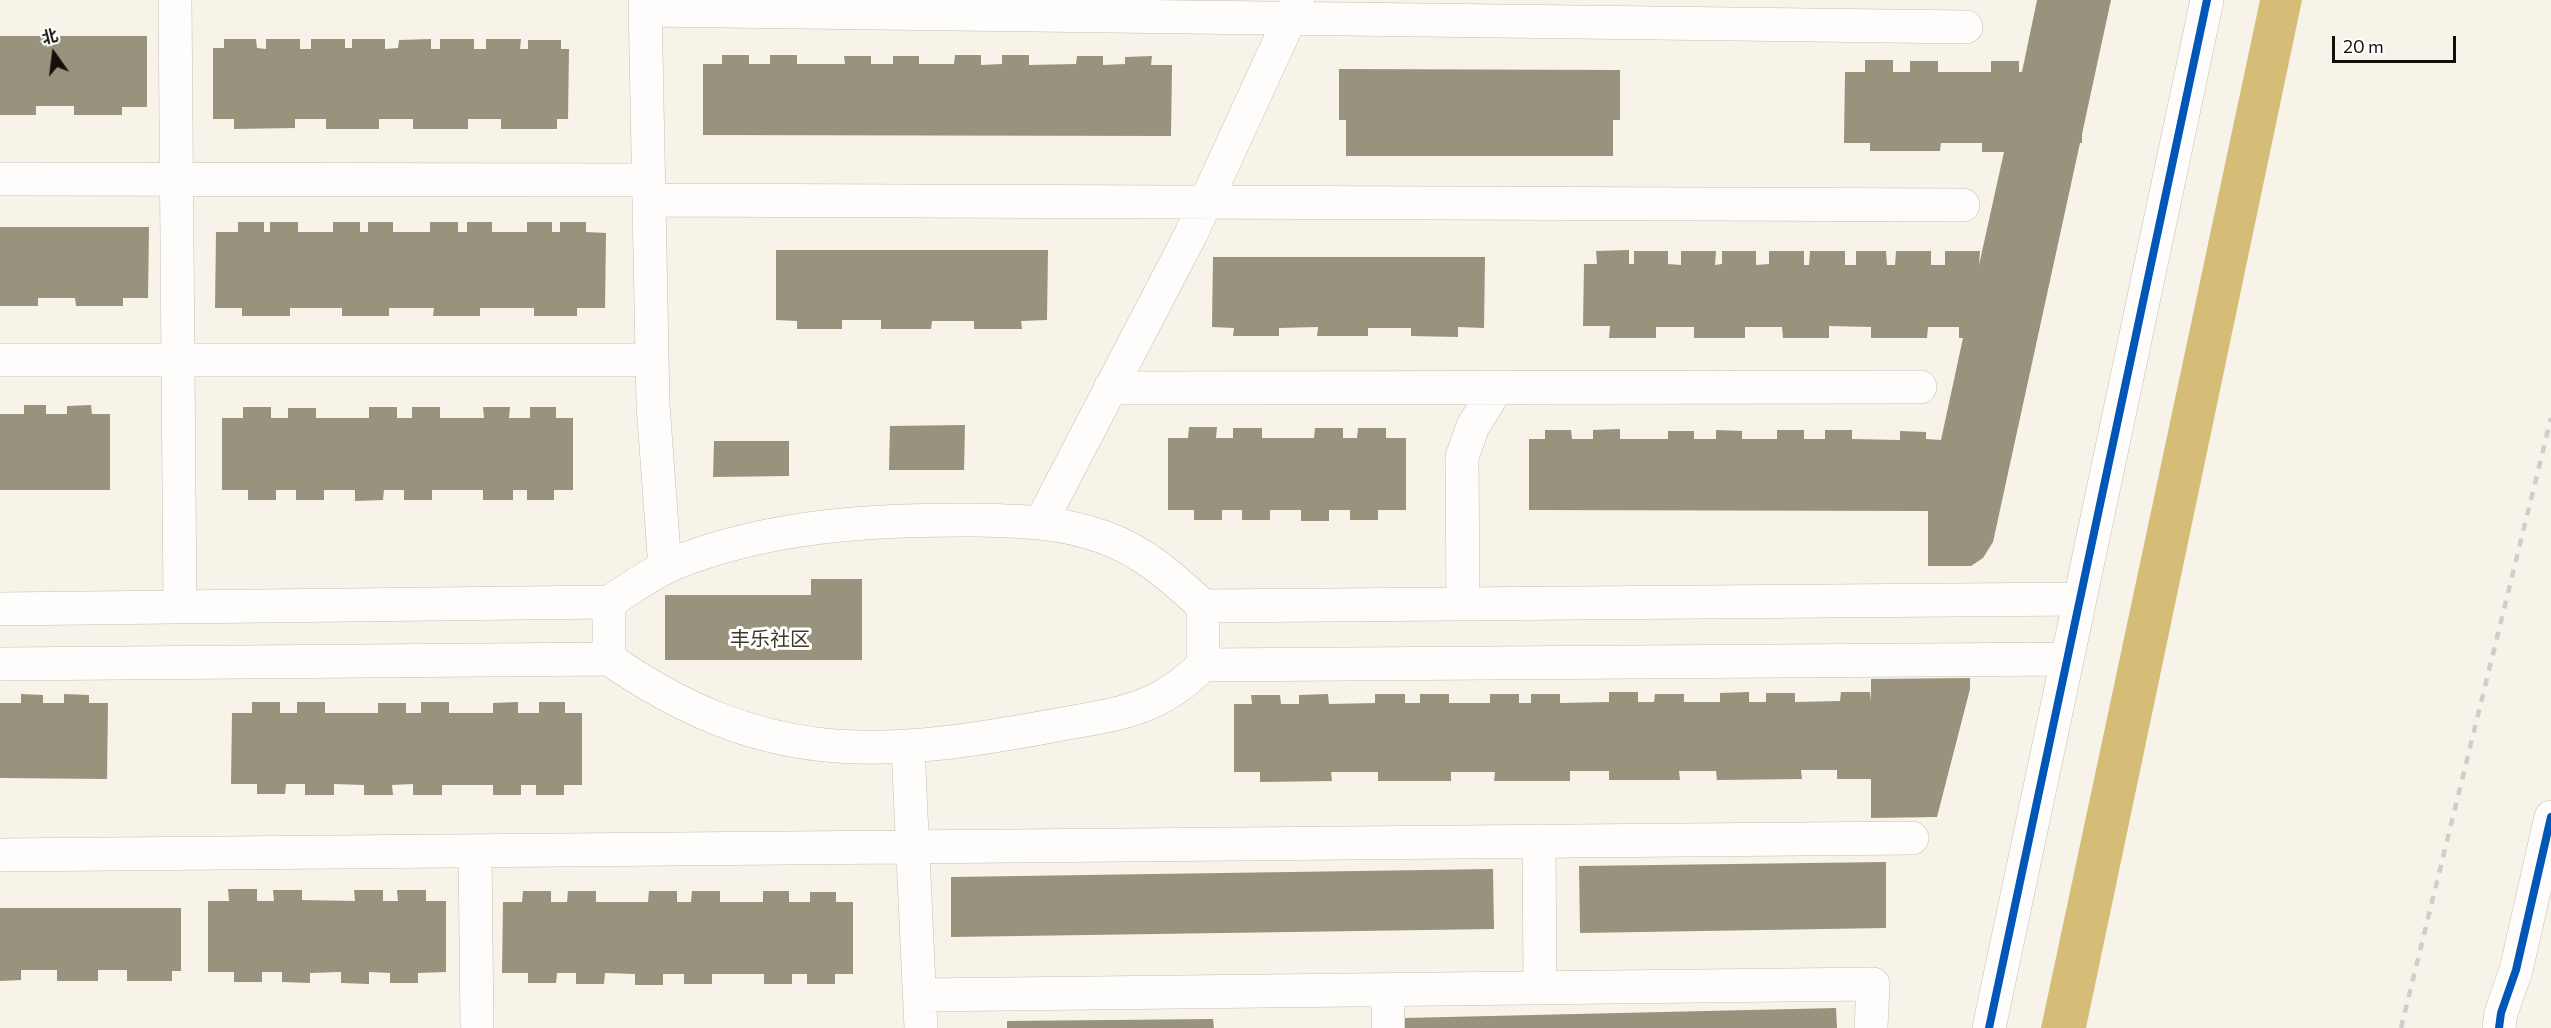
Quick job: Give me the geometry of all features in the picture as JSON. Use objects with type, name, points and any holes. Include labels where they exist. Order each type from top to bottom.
[{"type":"street","points":[[174,0],[180,607]]},
{"type":"street","points":[[1989,1028],[2207,0]]},
{"type":"street","points":[[665,568],[652,360],[645,5],[1294,9],[1966,27]]},
{"type":"street","points":[[1041,522],[1206,202],[1294,9]]},
{"type":"street","points":[[0,179],[176,179],[1206,202],[1963,205]]},
{"type":"street","points":[[0,360],[652,360]]},
{"type":"street","points":[[1110,388],[1920,387]]},
{"type":"street","points":[[1463,604],[1462,457],[1473,426],[1497,388]]},
{"type":"street","points":[[0,609],[609,602],[677,561],[739,543],[792,532],[846,525],[926,519],[1041,522],[1075,527],[1108,538],[1139,554],[1161,568],[1203,606],[2080,599]]},
{"type":"street","points":[[609,602],[609,658]]},
{"type":"street","points":[[1203,606],[1203,665]]},
{"type":"street","points":[[0,664],[609,658],[642,682],[715,719],[762,735],[810,745],[860,749],[908,748],[1039,728],[1145,706],[1174,691],[1203,665],[2067,659]]},
{"type":"street","points":[[908,748],[921,1028]]},
{"type":"street","points":[[2499,1028],[2500,1013],[2516,970],[2551,817]]},
{"type":"street","points":[[0,855],[1912,838]]},
{"type":"street","points":[[1539,841],[1540,988]]},
{"type":"street","points":[[476,850],[477,1028]]},
{"type":"street","points":[[920,995],[1873,984],[1871,1028]]},
{"type":"street","points":[[1388,990],[1388,1028]]},
{"type":"shaded area","points":[[2260,0],[2302,0],[2086,1028],[2041,1028]]},
{"type":"building","points":[[2037,0],[2111,0],[2082,143],[2080,143],[1993,542],[1983,558],[1971,566],[1928,566],[1928,511],[1529,510],[1529,439],[1545,439],[1545,430],[1571,430],[1572,439],[1593,439],[1593,430],[1620,429],[1620,439],[1668,439],[1668,431],[1694,431],[1694,439],[1716,439],[1716,430],[1742,431],[1742,439],[1777,439],[1777,430],[1804,430],[1804,439],[1825,439],[1825,430],[1852,430],[1852,439],[1900,440],[1900,431],[1926,432],[1926,439],[1941,440],[1963,338],[1959,338],[1959,327],[1928,327],[1927,338],[1871,338],[1871,327],[1829,326],[1829,338],[1783,338],[1782,327],[1745,327],[1745,338],[1694,338],[1694,327],[1656,327],[1656,338],[1609,338],[1610,326],[1583,326],[1584,264],[1597,264],[1596,251],[1629,250],[1629,264],[1634,264],[1634,251],[1668,251],[1668,264],[1681,265],[1681,251],[1716,251],[1715,265],[1722,264],[1722,251],[1756,251],[1756,265],[1769,264],[1769,251],[1804,251],[1804,265],[1809,265],[1810,251],[1845,251],[1845,265],[1856,265],[1856,251],[1886,251],[1887,265],[1895,265],[1896,251],[1931,251],[1931,265],[1945,265],[1945,251],[1980,251],[1979,265],[2004,152],[1982,152],[1982,143],[1941,143],[1940,151],[1870,151],[1870,143],[1844,143],[1845,72],[1865,72],[1865,60],[1893,60],[1893,72],[1910,72],[1910,61],[1938,61],[1938,72],[1991,72],[1991,61],[2019,61],[2019,72],[2022,72]]},
{"type":"building","points":[[0,36],[147,36],[147,107],[122,107],[122,115],[74,115],[74,106],[36,106],[36,115],[0,115]]},
{"type":"building","points":[[224,39],[256,39],[257,48],[266,49],[266,39],[300,39],[300,49],[311,49],[311,39],[345,39],[345,48],[352,48],[352,39],[385,39],[385,49],[398,48],[399,40],[431,39],[431,49],[440,49],[440,39],[474,39],[474,49],[486,49],[486,39],[521,39],[520,49],[528,49],[528,40],[561,40],[561,49],[569,49],[568,119],[557,119],[557,129],[501,129],[501,119],[468,119],[468,129],[413,129],[413,119],[379,119],[379,129],[326,129],[326,119],[295,119],[295,128],[234,129],[234,119],[213,119],[213,48],[224,48]]},
{"type":"building","points":[[722,55],[749,55],[749,64],[770,64],[770,55],[797,55],[797,64],[845,64],[844,56],[871,56],[871,64],[893,64],[893,56],[919,56],[919,64],[954,64],[955,55],[981,55],[981,65],[1002,64],[1002,55],[1029,55],[1029,65],[1076,64],[1077,56],[1103,56],[1103,65],[1125,64],[1125,57],[1152,56],[1151,65],[1172,65],[1171,136],[703,135],[703,64],[722,64]]},
{"type":"building","points":[[1339,69],[1620,70],[1620,120],[1613,120],[1613,156],[1346,156],[1346,120],[1339,120]]},
{"type":"building","points":[[238,222],[264,222],[264,232],[270,232],[270,222],[298,222],[298,232],[333,232],[333,222],[360,222],[360,232],[368,232],[368,222],[393,222],[393,232],[430,232],[430,222],[458,222],[458,232],[467,232],[467,222],[492,222],[492,232],[527,232],[527,222],[552,222],[552,232],[560,232],[560,222],[586,222],[586,232],[606,233],[605,308],[577,308],[577,316],[534,316],[534,308],[480,308],[480,316],[433,316],[434,308],[389,308],[389,316],[342,316],[342,308],[290,308],[290,316],[242,316],[242,308],[215,308],[216,232],[238,232]]},
{"type":"building","points":[[0,227],[149,227],[148,298],[123,298],[123,306],[76,306],[75,298],[38,298],[38,306],[0,306]]},
{"type":"building","points":[[776,250],[1048,250],[1047,320],[1021,321],[1022,329],[974,329],[974,321],[932,321],[931,329],[881,329],[881,320],[842,320],[842,329],[797,329],[797,321],[776,320]]},
{"type":"building","points":[[1213,257],[1485,257],[1484,328],[1458,327],[1458,337],[1411,336],[1411,328],[1368,328],[1368,336],[1317,336],[1318,327],[1279,328],[1279,336],[1233,336],[1234,328],[1212,327]]},
{"type":"building","points":[[24,405],[46,405],[46,414],[67,414],[67,406],[91,405],[92,414],[110,414],[110,490],[0,490],[0,414],[24,414]]},
{"type":"building","points":[[243,407],[271,407],[271,418],[288,418],[288,408],[316,408],[316,418],[369,418],[369,407],[397,407],[397,418],[412,418],[412,407],[440,407],[440,418],[484,418],[483,407],[510,407],[509,418],[530,418],[530,407],[556,407],[556,418],[573,418],[573,490],[554,490],[554,500],[527,500],[527,490],[513,490],[513,500],[483,500],[483,490],[432,490],[432,500],[404,500],[404,490],[384,490],[383,500],[355,501],[355,490],[324,490],[324,500],[296,500],[296,490],[276,490],[276,500],[248,500],[248,490],[222,490],[222,418],[243,418]]},
{"type":"building","points":[[965,425],[964,470],[889,470],[890,426]]},
{"type":"building","points":[[1189,427],[1217,427],[1216,438],[1233,438],[1233,428],[1262,428],[1262,438],[1314,438],[1315,428],[1343,428],[1343,438],[1357,438],[1358,428],[1386,428],[1386,438],[1406,438],[1406,510],[1378,510],[1378,520],[1350,520],[1350,510],[1329,510],[1329,521],[1301,521],[1301,510],[1270,510],[1270,520],[1242,520],[1242,510],[1222,510],[1222,520],[1194,520],[1194,510],[1168,510],[1168,438],[1188,438]]},
{"type":"building","points":[[714,441],[789,441],[789,476],[713,477]]},
{"type":"building","points":[[811,579],[862,579],[862,660],[665,660],[665,595],[811,595]]},
{"type":"building","points":[[1970,678],[1970,689],[1937,817],[1871,818],[1871,779],[1837,779],[1837,770],[1801,770],[1802,779],[1717,780],[1716,771],[1679,771],[1680,780],[1609,780],[1609,771],[1570,771],[1570,781],[1494,781],[1495,772],[1451,772],[1451,781],[1378,781],[1378,772],[1331,772],[1332,781],[1260,782],[1260,772],[1234,772],[1234,704],[1252,704],[1251,695],[1280,695],[1281,704],[1299,704],[1299,695],[1328,694],[1329,704],[1375,703],[1375,694],[1405,694],[1405,703],[1420,703],[1420,694],[1449,694],[1449,703],[1490,703],[1490,694],[1519,694],[1519,703],[1531,703],[1531,694],[1560,694],[1560,703],[1609,702],[1609,692],[1638,692],[1638,702],[1654,702],[1655,694],[1684,694],[1684,702],[1720,702],[1720,693],[1749,692],[1749,702],[1766,702],[1766,693],[1795,693],[1795,702],[1840,701],[1841,692],[1870,692],[1871,701],[1871,679]]},
{"type":"building","points":[[21,694],[43,695],[43,703],[64,703],[64,694],[89,695],[89,703],[108,703],[107,779],[0,778],[0,703],[21,703]]},
{"type":"building","points":[[252,702],[280,702],[280,713],[297,713],[297,702],[325,702],[325,713],[378,713],[378,703],[406,703],[406,713],[421,713],[421,702],[449,702],[449,713],[493,713],[493,703],[518,702],[518,713],[539,713],[539,702],[565,702],[565,713],[582,713],[582,785],[564,785],[564,795],[536,795],[536,785],[521,785],[521,795],[493,795],[493,785],[442,785],[442,795],[413,795],[413,784],[392,785],[393,795],[364,795],[364,785],[334,784],[334,795],[305,795],[305,784],[286,784],[285,794],[257,794],[257,784],[231,784],[232,713],[252,713]]},
{"type":"building","points":[[1886,862],[1886,928],[1580,933],[1579,866]]},
{"type":"building","points":[[1493,869],[1494,929],[951,937],[951,877]]},
{"type":"building","points":[[228,889],[257,889],[257,901],[274,901],[273,890],[302,890],[302,900],[355,901],[354,890],[383,890],[383,901],[398,901],[397,890],[426,890],[426,901],[446,901],[446,972],[418,973],[418,983],[390,983],[390,973],[369,972],[369,984],[341,983],[341,972],[310,973],[310,983],[282,982],[282,972],[262,972],[262,982],[234,982],[234,972],[208,972],[208,901],[229,901]]},
{"type":"building","points":[[523,891],[551,891],[551,902],[567,902],[568,891],[596,891],[596,902],[648,902],[649,891],[677,891],[677,902],[691,902],[692,891],[720,891],[720,902],[763,902],[763,891],[789,891],[789,902],[810,902],[810,892],[836,892],[836,902],[853,902],[853,974],[835,974],[835,984],[807,984],[807,974],[792,974],[792,984],[764,984],[764,974],[712,974],[712,984],[684,984],[684,974],[663,974],[663,985],[635,985],[635,974],[605,973],[604,984],[576,984],[576,973],[557,973],[556,983],[528,983],[528,973],[502,973],[503,902],[522,902]]},
{"type":"building","points":[[0,908],[181,908],[181,971],[172,971],[172,981],[127,981],[127,970],[98,970],[98,981],[57,981],[57,970],[21,970],[21,980],[0,981]]},
{"type":"building","points":[[1836,1008],[1837,1028],[1405,1028],[1404,1018]]},
{"type":"building","points":[[1213,1019],[1214,1028],[1007,1028],[1007,1021]]},
{"type":"railway","points":[[2401,1028],[2551,418]]},
{"type":"cycle path","points":[[1989,1028],[2207,0]]},
{"type":"cycle path","points":[[2499,1028],[2501,1013],[2516,970],[2551,817]]},
{"type":"district","name":"丰乐社区","points":[[770,639]]}]
